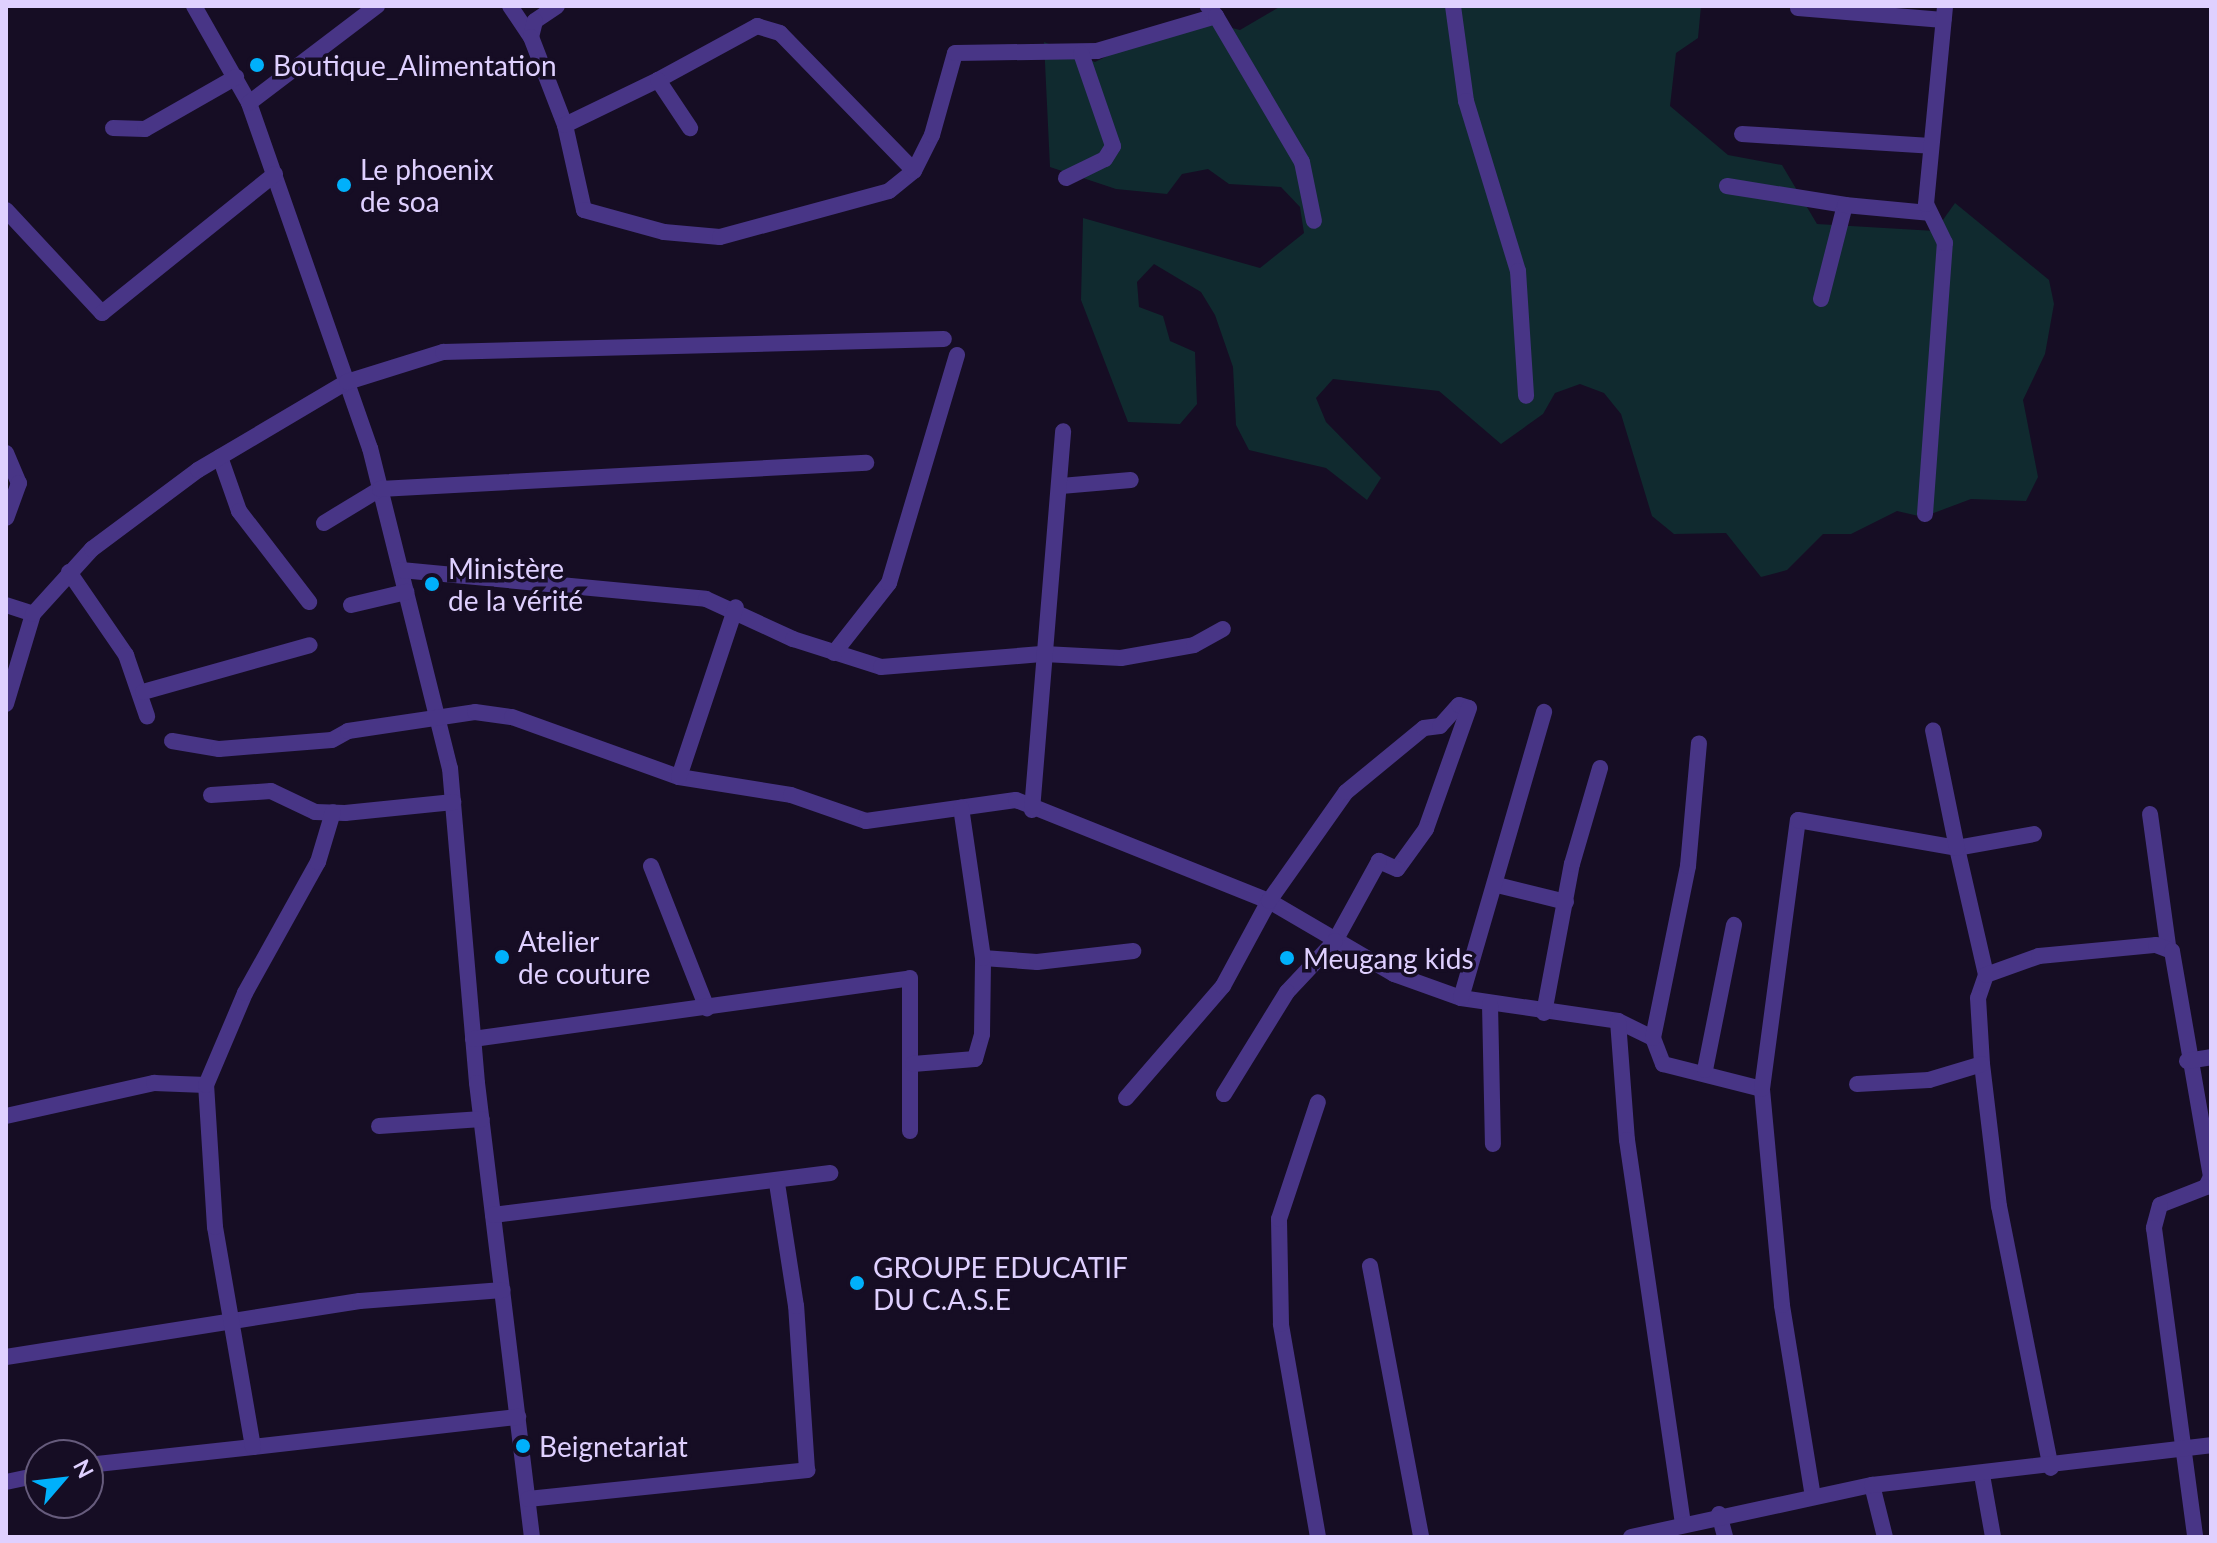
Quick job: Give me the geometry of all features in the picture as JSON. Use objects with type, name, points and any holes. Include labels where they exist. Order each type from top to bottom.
[{"type":"street","points":[[194,6],[249,103],[347,382],[380,489],[437,716],[453,802],[473,1039],[532,1537]]},
{"type":"street","points":[[249,103],[377,6]]},
{"type":"street","points":[[510,6],[531,37],[565,125],[584,210],[664,232],[720,237],[777,224],[889,191],[914,171],[944,109],[955,53],[1081,53],[1212,11],[1302,162],[1314,221]]},
{"type":"street","points":[[531,37],[535,21],[557,6]]},
{"type":"street","points":[[1453,6],[1466,101],[1518,271],[1526,396]]},
{"type":"street","points":[[1798,8],[1944,13],[1931,146],[1929,213],[1945,243],[1925,514]]},
{"type":"street","points":[[565,125],[658,80],[757,26],[780,33],[914,171]]},
{"type":"street","points":[[1066,178],[1105,159],[1113,146],[1081,53]]},
{"type":"street","points":[[113,128],[145,129],[236,77]]},
{"type":"street","points":[[658,80],[690,128]]},
{"type":"street","points":[[1742,134],[1931,146]]},
{"type":"street","points":[[6,210],[102,313],[275,174]]},
{"type":"street","points":[[1727,186],[1845,205],[1929,213]]},
{"type":"street","points":[[1821,299],[1845,205]]},
{"type":"street","points":[[6,704],[33,614],[69,572],[142,509],[220,457],[347,382],[443,352],[944,339]]},
{"type":"street","points":[[834,653],[889,583],[957,355]]},
{"type":"street","points":[[1032,810],[1061,486],[1063,431]]},
{"type":"street","points":[[6,453],[19,483],[6,518]]},
{"type":"street","points":[[220,457],[239,511],[309,602]]},
{"type":"street","points":[[324,523],[380,489],[866,463]]},
{"type":"street","points":[[1061,486],[1131,480]]},
{"type":"street","points":[[401,570],[640,589],[736,607],[782,635],[834,653],[911,668],[1044,654],[1121,658],[1194,645],[1223,629]]},
{"type":"street","points":[[69,572],[143,692],[147,716]]},
{"type":"street","points":[[351,605],[406,592]]},
{"type":"street","points":[[6,605],[33,614]]},
{"type":"street","points":[[679,777],[736,607]]},
{"type":"street","points":[[143,692],[310,645]]},
{"type":"street","points":[[1126,1098],[1223,986],[1269,901],[1349,790],[1424,728],[1440,726],[1459,705],[1469,708],[1437,810],[1397,869],[1379,861],[1335,941],[1287,992],[1224,1094]]},
{"type":"street","points":[[1461,998],[1497,885],[1544,712]]},
{"type":"street","points":[[172,741],[219,749],[332,740],[348,731],[437,716],[512,717],[679,777],[791,795],[873,822],[1016,800],[1032,810],[1269,901],[1335,941],[1461,998],[1544,1013],[1618,1021],[1653,1038]]},
{"type":"street","points":[[1933,730],[1986,975],[1978,998],[1982,1064],[1999,1206],[2051,1468]]},
{"type":"street","points":[[1699,743],[1688,866],[1653,1038],[1663,1064],[1705,1070],[1762,1089]]},
{"type":"street","points":[[1544,1013],[1566,902],[1600,768]]},
{"type":"street","points":[[211,795],[271,791],[333,812],[453,802]]},
{"type":"street","points":[[913,1064],[975,1059],[983,958],[961,808]]},
{"type":"street","points":[[253,1447],[236,1319],[215,1227],[206,1085],[245,993],[318,862],[333,812]]},
{"type":"street","points":[[2150,814],[2187,1061],[2211,1177],[2206,1187],[2160,1205],[2154,1228],[2195,1537]]},
{"type":"street","points":[[1813,1497],[1782,1305],[1762,1089],[1798,820],[1957,848],[2034,834]]},
{"type":"street","points":[[651,866],[707,1008]]},
{"type":"street","points":[[1497,885],[1566,902]]},
{"type":"street","points":[[1705,1070],[1734,925]]},
{"type":"street","points":[[1986,975],[2039,956],[2168,946]]},
{"type":"street","points":[[983,958],[1037,962],[1133,951]]},
{"type":"street","points":[[473,1039],[589,1018],[707,1008],[910,978],[913,1064],[910,1131]]},
{"type":"street","points":[[1490,1004],[1493,1144]]},
{"type":"street","points":[[1618,1021],[1627,1140],[1683,1524]]},
{"type":"street","points":[[2187,1061],[2211,1057]]},
{"type":"street","points":[[1857,1084],[1929,1080],[1982,1064]]},
{"type":"street","points":[[6,1116],[154,1083],[206,1085]]},
{"type":"street","points":[[1318,1102],[1279,1219],[1281,1324],[1318,1537]]},
{"type":"street","points":[[379,1126],[482,1119]]},
{"type":"street","points":[[493,1215],[777,1183],[830,1173]]},
{"type":"street","points":[[528,1499],[807,1470],[796,1306],[777,1183]]},
{"type":"street","points":[[1370,1266],[1421,1537]]},
{"type":"street","points":[[6,1357],[236,1319],[503,1290]]},
{"type":"street","points":[[104,1463],[518,1417]]},
{"type":"street","points":[[1631,1537],[1719,1514],[1872,1485],[2051,1468],[2211,1445]]},
{"type":"street","points":[[1982,1475],[1993,1537]]},
{"type":"street","points":[[1872,1485],[1885,1537]]},
{"type":"street","points":[[1719,1514],[1725,1537]]},
{"type":"green space","points":[[1281,6],[1701,6],[1698,38],[1676,53],[1670,106],[1728,155],[1782,165],[1817,224],[1935,231],[1955,203],[2049,280],[2054,304],[2045,354],[2023,400],[2038,477],[2026,501],[1971,499],[1923,517],[1897,511],[1851,534],[1823,534],[1787,570],[1761,577],[1726,533],[1674,534],[1652,516],[1621,414],[1604,393],[1580,384],[1555,393],[1543,414],[1501,444],[1439,391],[1333,379],[1316,398],[1326,422],[1381,478],[1367,500],[1326,468],[1249,450],[1236,425],[1233,367],[1215,315],[1201,292],[1154,264],[1137,282],[1139,307],[1163,316],[1170,341],[1195,352],[1197,404],[1180,424],[1128,422],[1081,300],[1083,218],[1260,268],[1304,233],[1300,207],[1281,187],[1229,184],[1208,169],[1182,174],[1167,194],[1116,189],[1050,167],[1044,42],[1095,62],[1188,17],[1240,30]]},
{"type":"place","name":"Boutique_Alimentation","points":[[257,65]]},
{"type":"place","name":"Le phoenix de soa","points":[[344,185]]},
{"type":"place","name":"Ministère de la vérité","points":[[432,584]]},
{"type":"place","name":"Atelier de couture","points":[[502,957]]},
{"type":"place","name":"Meugang kids","points":[[1287,958]]},
{"type":"place","name":"GROUPE EDUCATIF DU C.A.S.E","points":[[857,1283]]},
{"type":"place","name":"Beignetariat","points":[[523,1446]]}]
